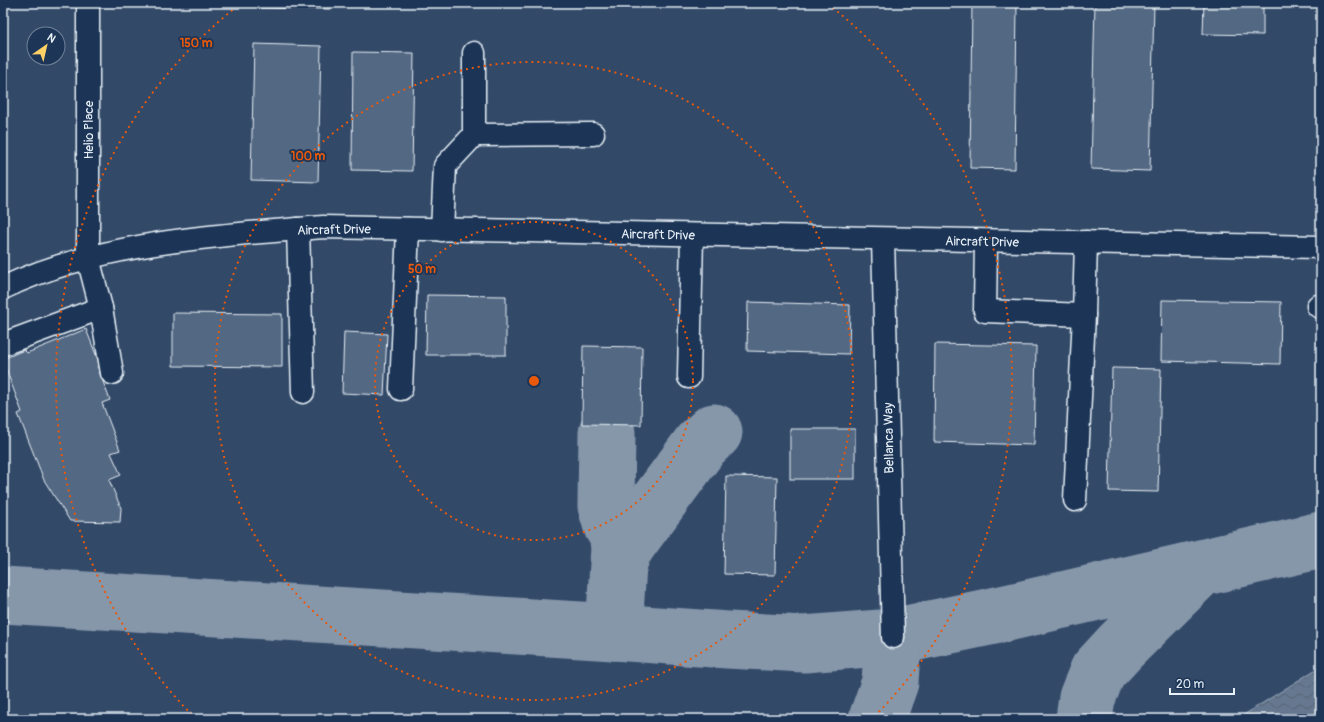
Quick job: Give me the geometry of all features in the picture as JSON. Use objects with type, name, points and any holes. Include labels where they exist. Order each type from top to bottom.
[{"type":"street","name":"Helio Place","points":[[88,3],[88,258],[101,308],[112,373]]},
{"type":"street","points":[[442,230],[445,166],[474,135],[474,53]]},
{"type":"street","points":[[474,135],[593,134]]},
{"type":"street","name":"Aircraft Drive","points":[[3,288],[29,276],[88,258],[148,246],[224,235],[323,227],[1321,247]]},
{"type":"street","points":[[298,229],[303,392]]},
{"type":"street","points":[[401,389],[408,229]]},
{"type":"street","points":[[689,377],[692,235]]},
{"type":"street","name":"Bellanca Way","points":[[883,239],[893,637]]},
{"type":"street","points":[[986,241],[985,311],[1084,315]]},
{"type":"street","points":[[1075,500],[1086,242]]},
{"type":"street","points":[[3,344],[101,308]]},
{"type":"shaded area","points":[[3,3],[1321,3],[1321,719],[3,719]]},
{"type":"water","points":[[1321,666],[1321,719],[1238,719],[1239,718]]},
{"type":"water","points":[[275,715],[300,719],[124,719]]},
{"type":"building","points":[[259,3],[330,3],[330,9],[258,8]]},
{"type":"building","points":[[972,3],[1017,3],[1015,169],[970,168]]},
{"type":"building","points":[[1095,3],[1154,3],[1150,171],[1091,169]]},
{"type":"building","points":[[1204,3],[1263,3],[1263,35],[1203,34]]},
{"type":"building","points":[[254,44],[321,46],[318,182],[251,180]]},
{"type":"building","points":[[353,52],[414,53],[412,171],[352,170]]},
{"type":"building","points":[[427,295],[506,296],[506,355],[426,355]]},
{"type":"building","points":[[1162,300],[1281,302],[1280,364],[1161,361]]},
{"type":"building","points":[[748,302],[850,305],[849,354],[747,351]]},
{"type":"building","points":[[173,313],[282,314],[282,367],[173,366]]},
{"type":"building","points":[[86,329],[100,365],[97,366],[110,400],[102,403],[120,450],[111,453],[121,475],[109,480],[121,508],[120,522],[70,521],[44,480],[18,414],[22,412],[3,361],[3,359],[24,350],[27,353]]},
{"type":"building","points":[[344,332],[387,334],[384,395],[342,393]]},
{"type":"building","points":[[935,344],[1036,346],[1034,445],[934,442]]},
{"type":"building","points":[[583,346],[642,347],[641,425],[582,424]]},
{"type":"building","points":[[1112,368],[1161,369],[1158,492],[1109,491]]},
{"type":"building","points":[[790,429],[855,429],[855,479],[790,479]]},
{"type":"building","points":[[726,476],[777,477],[775,575],[724,574]]},
{"type":"taxiway","points":[[619,563],[623,551],[631,539],[701,444],[714,432]]},
{"type":"taxiway","points":[[607,433],[606,506],[612,526],[617,534],[619,547],[614,632]]},
{"type":"taxiway","points":[[3,595],[804,644],[893,637],[998,615],[1321,540]]},
{"type":"taxiway","points":[[1084,719],[1087,698],[1098,671],[1121,646],[1199,569]]},
{"type":"taxiway","points":[[877,719],[890,682],[893,637]]}]
